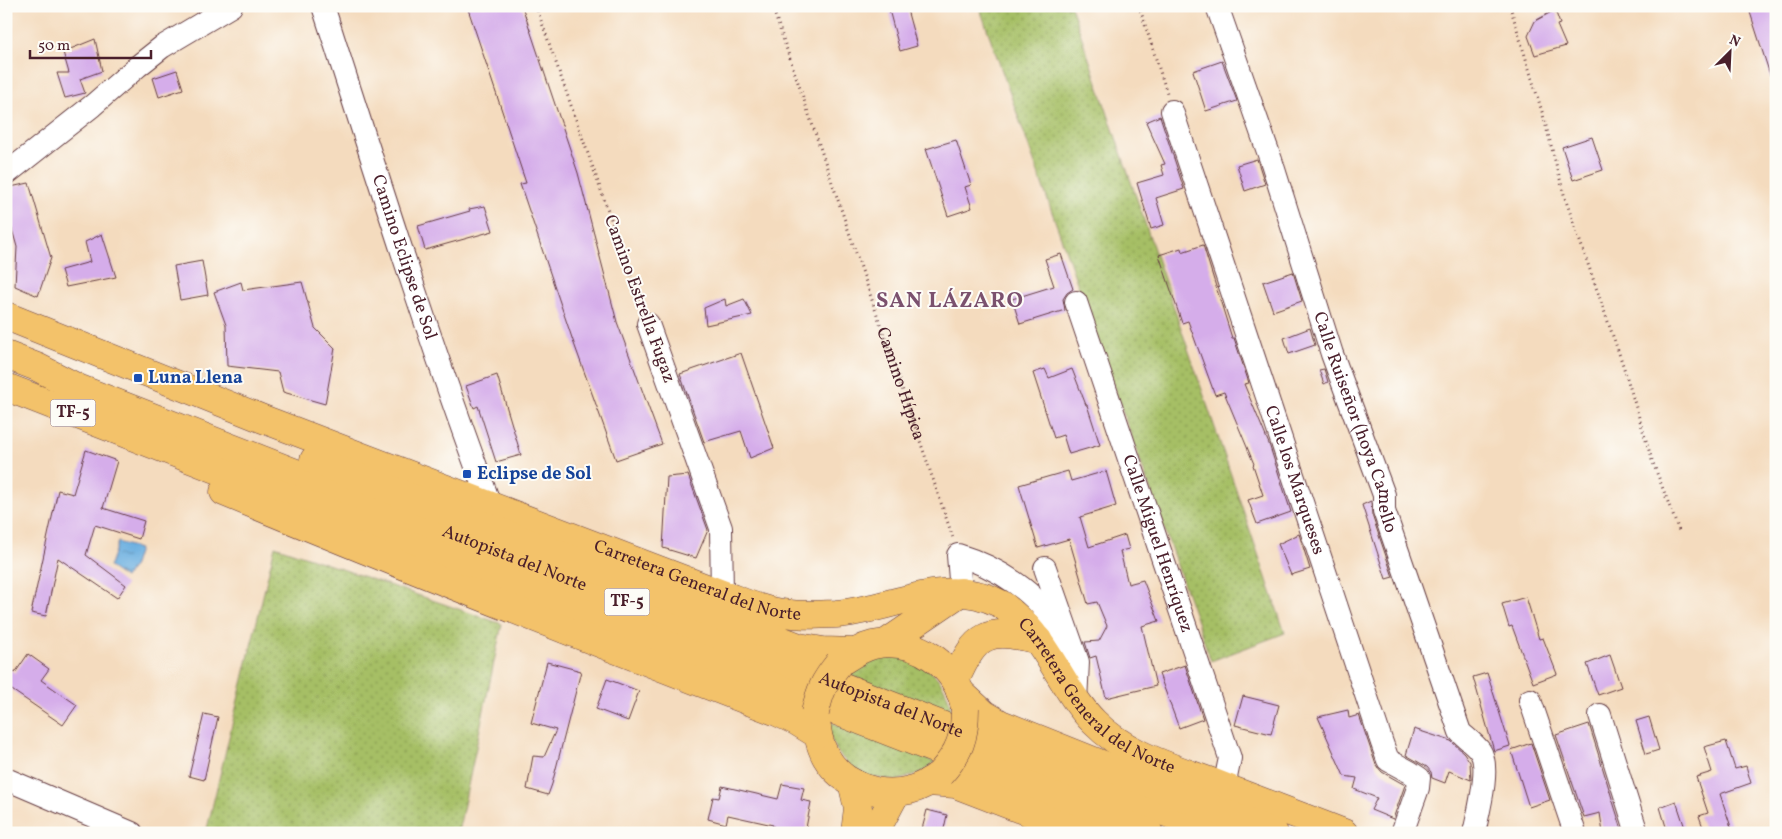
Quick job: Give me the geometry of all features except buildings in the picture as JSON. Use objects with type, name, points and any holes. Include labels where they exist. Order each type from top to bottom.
[{"type":"main road","name":"Carretera General del Norte","points":[[6,316],[263,419],[771,611],[798,615],[835,614],[860,611],[938,592],[961,592],[1002,604],[1022,621],[1038,640],[1076,701],[1094,722],[1120,744],[1161,763],[1344,833]]},
{"type":"main road","name":"Autopista del Norte","points":[[6,355],[38,367],[78,388],[1218,833]]},
{"type":"main road","points":[[38,367],[84,376],[168,408],[262,440],[799,647],[847,658]]},
{"type":"main road","name":"Autopista del Norte","points":[[6,387],[1149,833]]},
{"type":"main road","points":[[140,440],[186,476],[395,563],[644,662],[777,712],[796,721],[816,724]]},
{"type":"main road","points":[[886,643],[961,592]]},
{"type":"main road","points":[[1038,640],[1014,633],[992,634],[977,642],[966,657],[960,694],[965,724],[962,740],[951,762],[934,778],[912,790],[896,793],[876,791],[852,782],[838,772],[826,757],[816,724],[819,694],[825,680],[847,658],[871,646],[886,643],[905,645],[922,650],[938,661],[960,694],[984,714],[1001,724],[1274,833]]},
{"type":"main road","points":[[934,778],[956,784],[1083,833]]},
{"type":"main road","points":[[852,782],[858,808],[855,833]]},
{"type":"main road","points":[[878,833],[880,823],[896,793]]},
{"type":"street","points":[[6,174],[92,106],[162,47],[231,6]]},
{"type":"street","name":"Camino Eclipse de Sol","points":[[323,6],[394,229],[491,506]]},
{"type":"street","name":"Calle Ruiseñor (hoya Camello","points":[[1217,6],[1272,163],[1332,354],[1384,494],[1384,512],[1460,732],[1480,752],[1485,764],[1480,806],[1474,833]]},
{"type":"street","name":"Calle los Marqueses","points":[[1172,111],[1388,760],[1418,778],[1418,788],[1402,833]]},
{"type":"street","name":"Calle Miguel Henríquez","points":[[1076,302],[1230,758],[1224,787]]},
{"type":"street","name":"Camino Estrella Fugaz","points":[[648,324],[721,528],[722,594]]},
{"type":"street","points":[[961,592],[958,555],[976,560],[1034,597],[1052,619],[1062,641],[1060,673]]},
{"type":"street","points":[[1045,568],[1078,662],[1076,701]]},
{"type":"street","points":[[1530,700],[1575,833]]},
{"type":"street","points":[[1600,715],[1637,833]]},
{"type":"street","points":[[6,779],[132,833]]},
{"type":"path","name":"Camino Estrella Fugaz","points":[[536,6],[648,324]]},
{"type":"path","name":"Camino Hípica","points":[[772,6],[958,555]]},
{"type":"path","points":[[1139,6],[1172,111]]},
{"type":"path","points":[[1510,6],[1543,115],[1565,198],[1623,365],[1652,460],[1679,531]]},
{"type":"green space","points":[[979,6],[1071,6],[1285,633],[1211,661]]},
{"type":"green space","points":[[275,546],[502,624],[458,833],[206,833]]},
{"type":"green space","points":[[892,656],[916,662],[934,674],[946,692],[952,716],[846,675],[867,662]]},
{"type":"green space","points":[[828,721],[935,762],[924,771],[897,781],[866,776],[850,766],[838,753],[830,737]]},
{"type":"water","points":[[118,542],[139,549],[134,565],[125,578],[109,567]]},
{"type":"place","name":"Luna Llena","points":[[138,378]]},
{"type":"place","name":"Eclipse de Sol","points":[[467,474]]},
{"type":"district","name":"SAN LÁZARO","points":[[950,301]]}]
